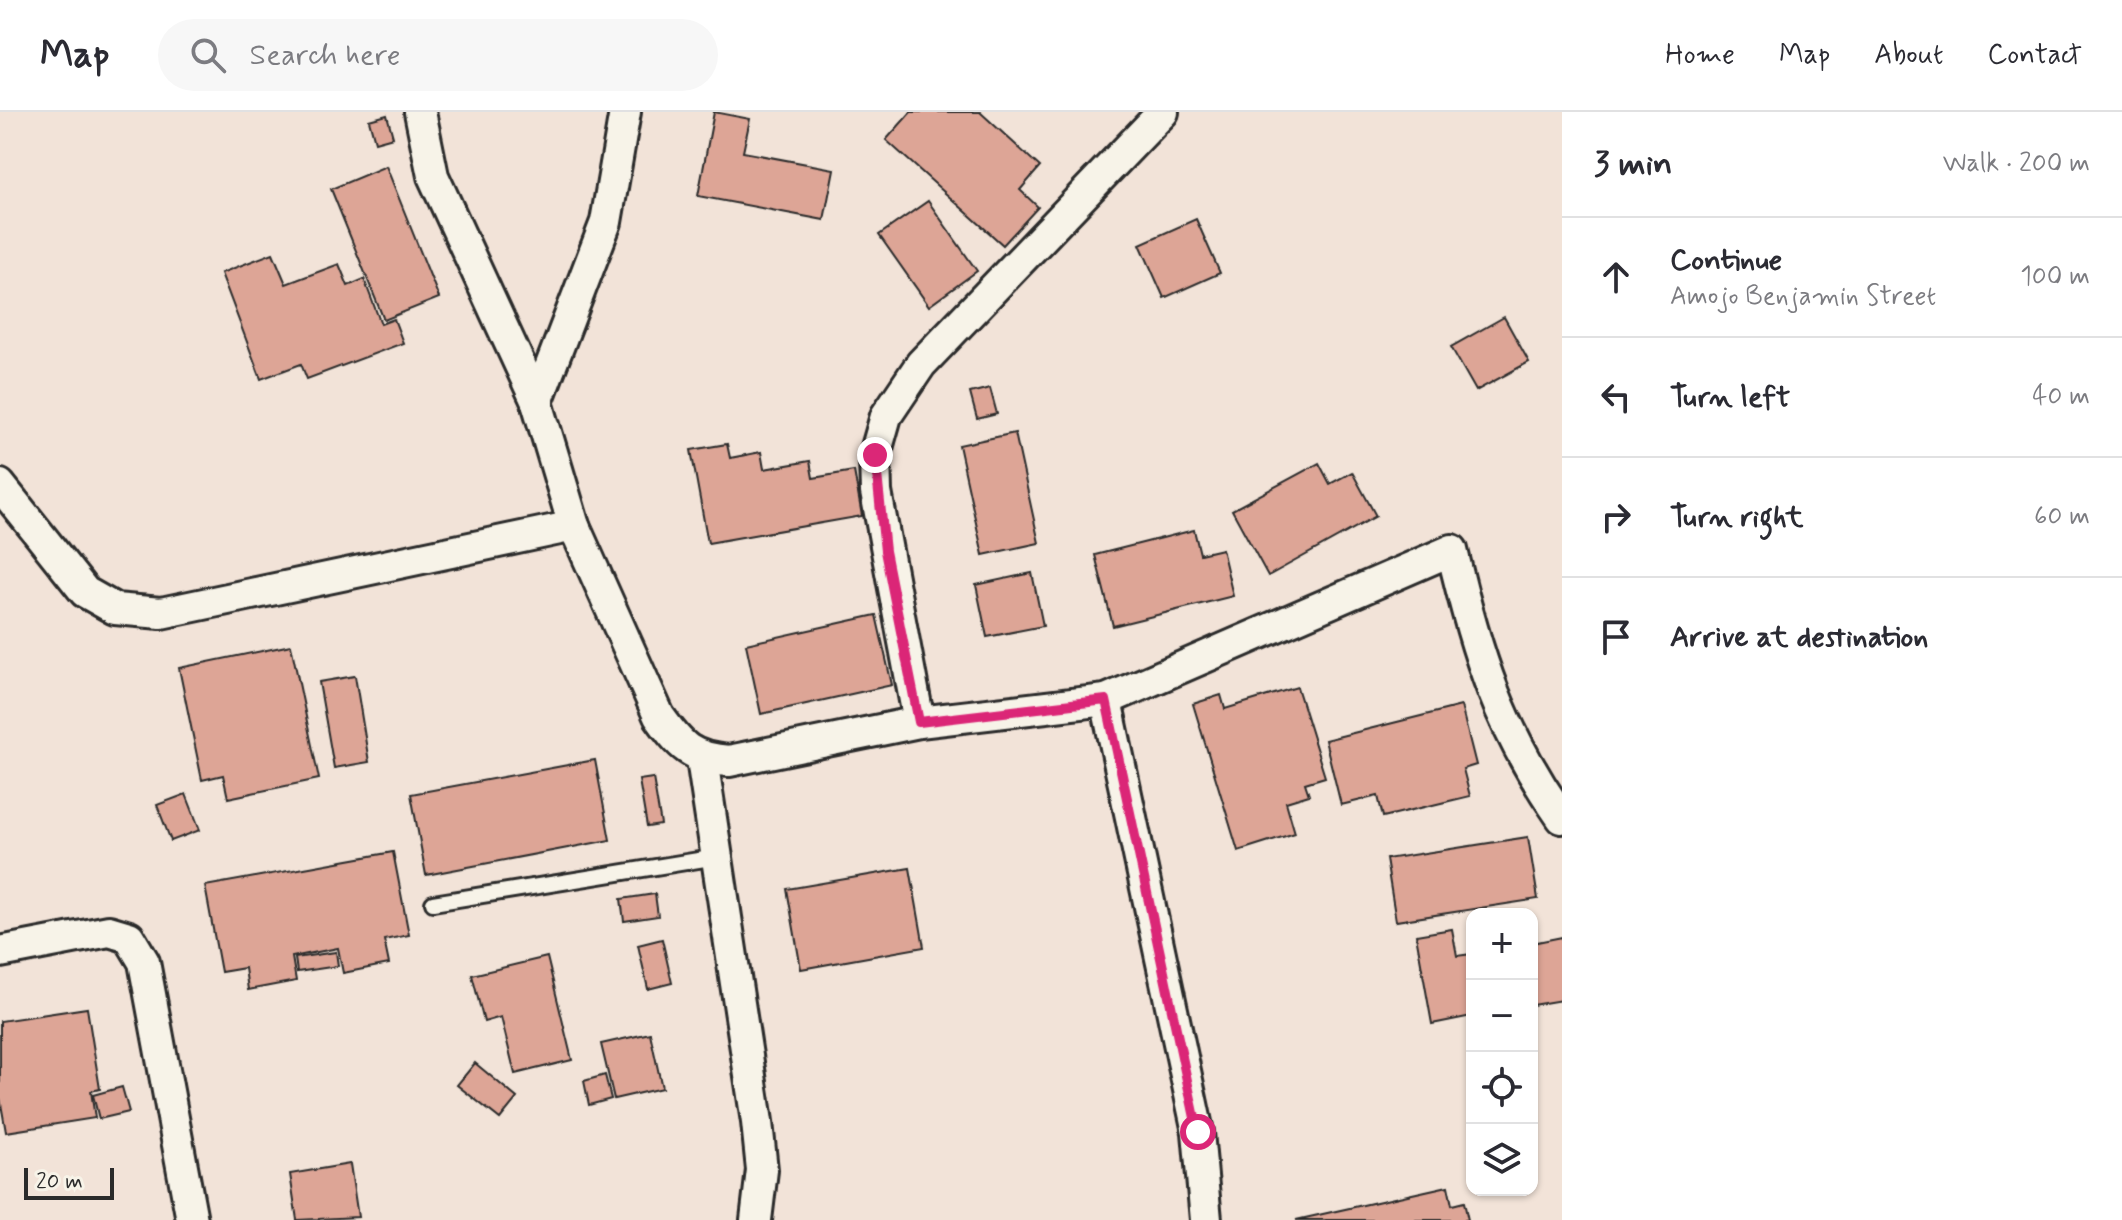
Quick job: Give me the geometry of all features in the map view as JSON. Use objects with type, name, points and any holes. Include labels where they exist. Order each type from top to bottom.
[{"type":"street","points":[[420,112],[433,176],[537,402],[574,526],[659,716],[677,741],[702,759],[729,761],[919,722],[1106,700],[1452,550],[1474,643],[1498,705],[1533,776],[1562,818]]},
{"type":"street","points":[[537,402],[606,222],[625,112]]},
{"type":"street","points":[[919,722],[876,492],[875,455],[886,416],[921,364],[1163,112]]},
{"type":"street","points":[[0,485],[85,592],[115,609],[161,613],[574,526]]},
{"type":"street","points":[[1106,700],[1198,1132],[1206,1220]]},
{"type":"street","points":[[702,759],[759,1138],[762,1170],[756,1220]]},
{"type":"street","points":[[0,952],[109,931],[129,937],[144,962],[192,1220]]},
{"type":"lane","points":[[433,903],[717,857]]},
{"type":"building","points":[[714,112],[750,119],[743,152],[834,169],[824,220],[698,196]]},
{"type":"building","points":[[911,112],[980,112],[1040,167],[1020,190],[1038,207],[1003,245],[886,140]]},
{"type":"building","points":[[387,115],[393,137],[375,142],[369,120]]},
{"type":"building","points":[[386,166],[439,298],[384,320],[331,189]]},
{"type":"building","points":[[928,201],[977,271],[929,306],[879,235]]},
{"type":"building","points":[[1196,219],[1220,273],[1164,298],[1140,244]]},
{"type":"building","points":[[273,253],[286,284],[339,264],[348,286],[364,279],[381,324],[394,319],[403,343],[307,379],[301,364],[261,379],[221,273]]},
{"type":"building","points":[[1504,317],[1529,362],[1476,391],[1451,347]]},
{"type":"building","points":[[990,388],[997,414],[977,419],[970,393]]},
{"type":"building","points":[[1015,433],[1039,543],[983,555],[959,445]]},
{"type":"building","points":[[727,444],[730,458],[761,452],[764,469],[810,461],[813,478],[854,471],[862,516],[708,543],[691,450]]},
{"type":"building","points":[[1319,463],[1330,484],[1352,472],[1376,516],[1268,576],[1232,510]]},
{"type":"building","points":[[1194,530],[1200,554],[1222,549],[1233,596],[1113,626],[1095,555]]},
{"type":"building","points":[[1032,573],[1043,626],[987,637],[976,585]]},
{"type":"building","points":[[876,615],[892,685],[761,714],[746,644]]},
{"type":"building","points":[[291,645],[319,779],[228,798],[223,775],[202,780],[179,668]]},
{"type":"building","points":[[355,676],[369,762],[334,768],[319,682]]},
{"type":"building","points":[[1297,687],[1325,777],[1305,783],[1309,795],[1286,802],[1295,833],[1238,851],[1193,704],[1221,695],[1225,709]]},
{"type":"building","points":[[1461,706],[1476,765],[1463,769],[1470,796],[1383,817],[1378,796],[1341,805],[1325,740]]},
{"type":"building","points":[[595,760],[610,840],[426,875],[411,794]]},
{"type":"building","points":[[653,778],[661,825],[647,827],[639,780]]},
{"type":"building","points":[[186,794],[200,830],[171,841],[157,805]]},
{"type":"building","points":[[1528,837],[1538,899],[1396,921],[1386,859]]},
{"type":"building","points":[[393,852],[409,935],[384,940],[389,964],[343,973],[338,948],[292,957],[296,981],[248,990],[245,968],[221,972],[205,886]]},
{"type":"building","points":[[910,868],[924,947],[801,969],[787,889]]},
{"type":"building","points":[[655,894],[658,916],[624,921],[621,899]]},
{"type":"building","points":[[1452,929],[1457,956],[1466,955],[1466,1017],[1432,1024],[1416,935]]},
{"type":"building","points":[[1562,937],[1562,1000],[1538,1004],[1538,942]]},
{"type":"building","points":[[662,939],[672,983],[648,989],[638,945]]},
{"type":"building","points":[[336,952],[338,966],[297,972],[295,958]]},
{"type":"building","points":[[547,957],[572,1060],[515,1074],[501,1017],[484,1022],[472,975]]},
{"type":"building","points":[[87,1008],[100,1089],[91,1091],[95,1118],[6,1132],[0,1098],[0,1021]]},
{"type":"building","points":[[650,1033],[662,1088],[614,1099],[601,1044]]},
{"type":"building","points":[[475,1063],[517,1098],[500,1119],[457,1085]]},
{"type":"building","points":[[605,1075],[611,1099],[589,1105],[584,1081]]},
{"type":"building","points":[[122,1087],[129,1112],[99,1119],[93,1095]]},
{"type":"building","points":[[350,1164],[358,1217],[297,1220],[290,1174]]},
{"type":"building","points":[[1448,1186],[1452,1205],[1464,1202],[1468,1220],[1296,1220]]},
{"type":"route","points":[[875,455],[876,492],[885,551],[919,722],[1106,700],[1198,1132]]}]
